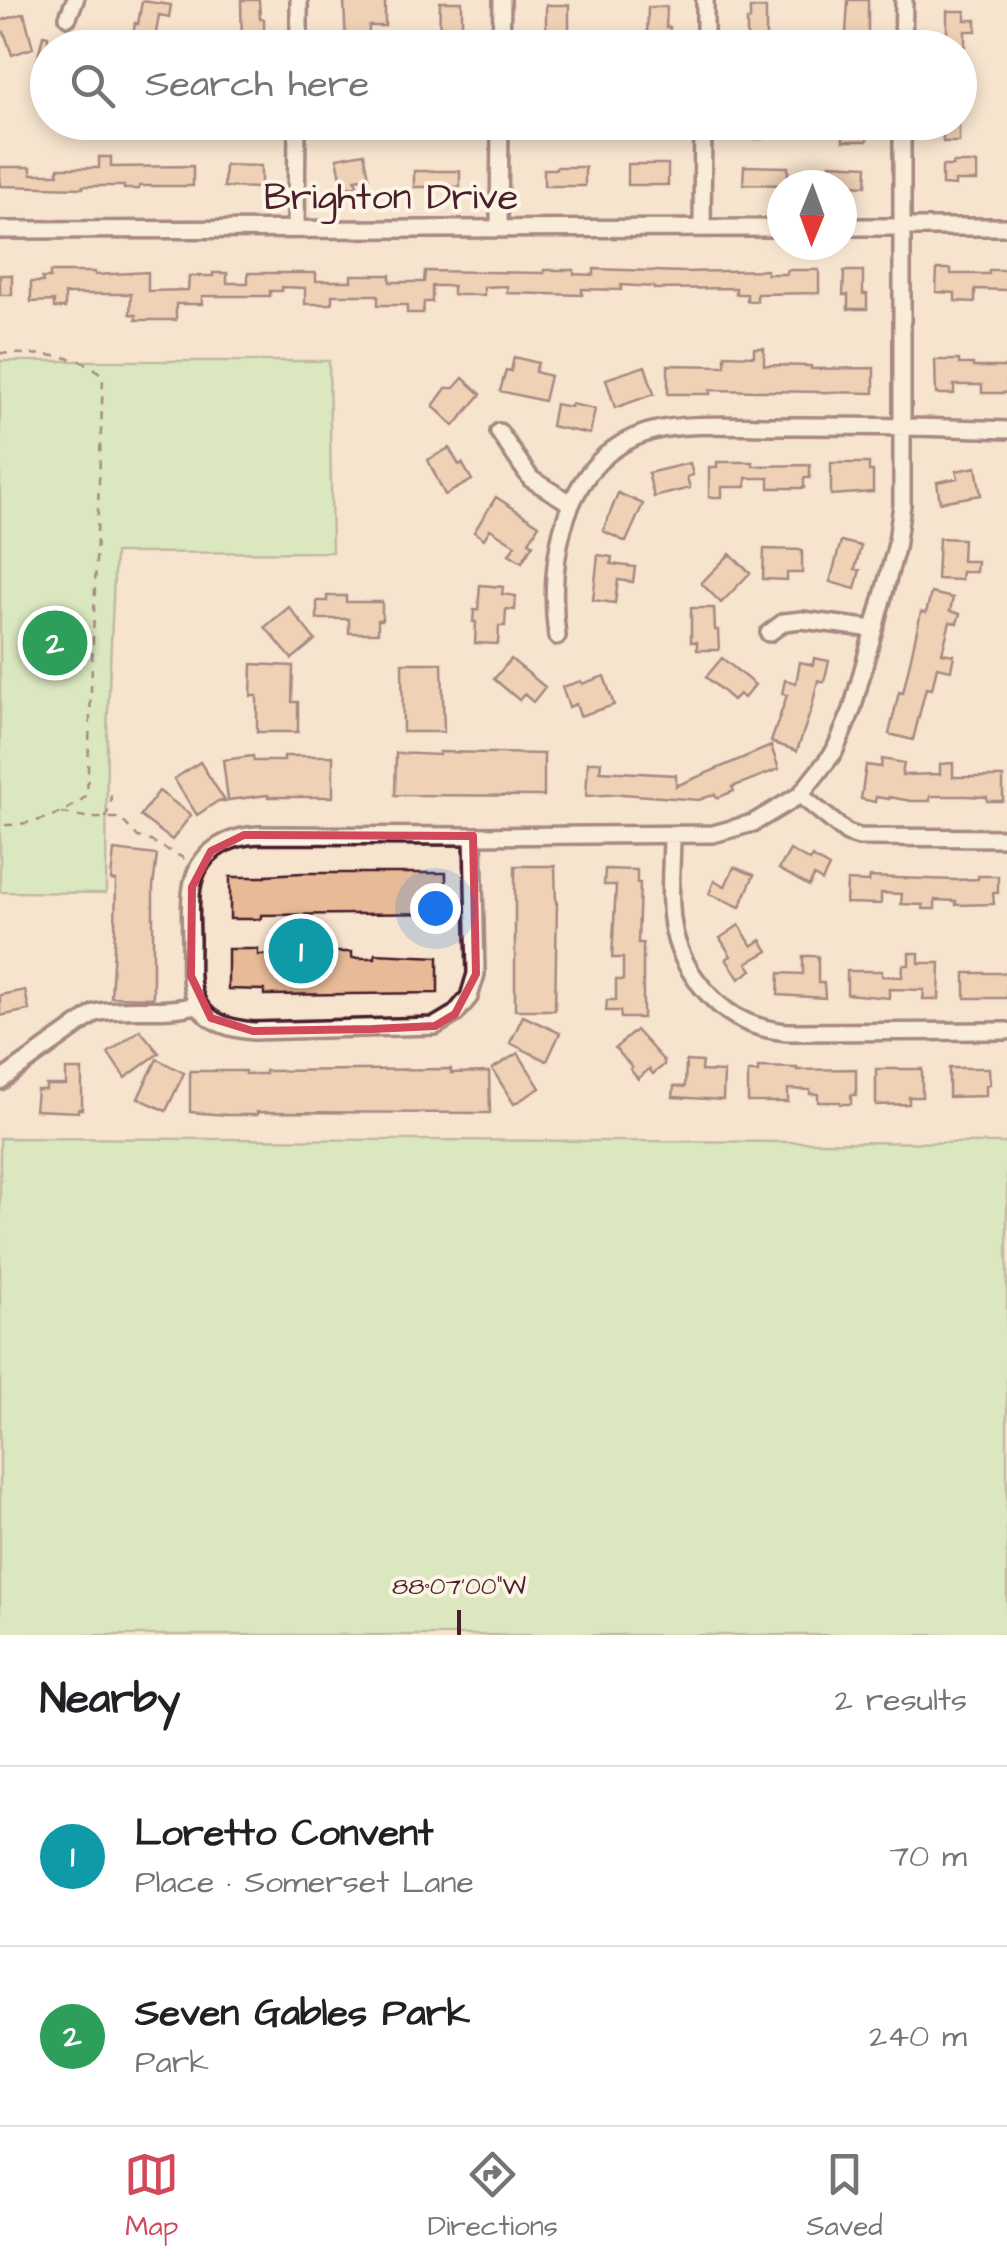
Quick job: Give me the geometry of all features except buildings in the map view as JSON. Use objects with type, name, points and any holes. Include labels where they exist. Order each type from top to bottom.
[{"type":"street","points":[[68,16],[76,0]]},
{"type":"street","points":[[299,30],[300,0]]},
{"type":"street","points":[[502,0],[502,30]]},
{"type":"street","points":[[705,30],[706,0]]},
{"type":"street","points":[[903,30],[904,0]]},
{"type":"street","points":[[296,229],[298,140]]},
{"type":"street","points":[[498,228],[500,140]]},
{"type":"street","points":[[702,228],[704,140]]},
{"type":"street","points":[[473,836],[476,974],[469,997],[455,1014],[435,1026],[253,1031],[230,1028],[211,1018],[198,1004],[191,976],[192,887],[199,866],[226,841],[244,836],[701,835],[730,830],[767,816],[800,795],[826,765],[852,710],[900,527],[902,140]]},
{"type":"street","points":[[857,227],[1007,227]]},
{"type":"street","name":"Brighton Drive","points":[[0,230],[767,228]]},
{"type":"street","points":[[557,636],[553,592],[570,504],[585,476],[622,444],[651,431],[684,427],[1007,430]]},
{"type":"street","points":[[499,432],[531,479],[570,504]]},
{"type":"street","points":[[769,633],[784,622],[802,620],[874,630]]},
{"type":"street","points":[[800,795],[847,833],[858,837],[1007,838]]},
{"type":"street","points":[[672,836],[671,910],[677,948],[692,978],[722,1009],[738,1019],[787,1032],[1007,1031]]},
{"type":"street","points":[[0,1082],[95,1013],[181,1010],[198,1004]]},
{"type":"path","points":[[0,353],[82,361],[97,368],[103,378],[87,795],[62,812],[0,826]]},
{"type":"path","points":[[106,818],[112,800],[110,788]]},
{"type":"path","points":[[62,812],[120,818],[138,837],[199,866]]},
{"type":"highlighted area","points":[[244,835],[473,836],[476,974],[455,1014],[435,1026],[253,1031],[211,1018],[191,976],[192,887],[211,851]]},
{"type":"green space","points":[[0,361],[329,361],[332,552],[115,553],[107,734],[106,893],[0,892]]},
{"type":"green space","points":[[0,1138],[1007,1143],[1007,1635],[0,1635]]},
{"type":"place","name":"Seven Gables Park","points":[[55,643]]},
{"type":"place","name":"Loretto Convent","points":[[301,951]]}]
